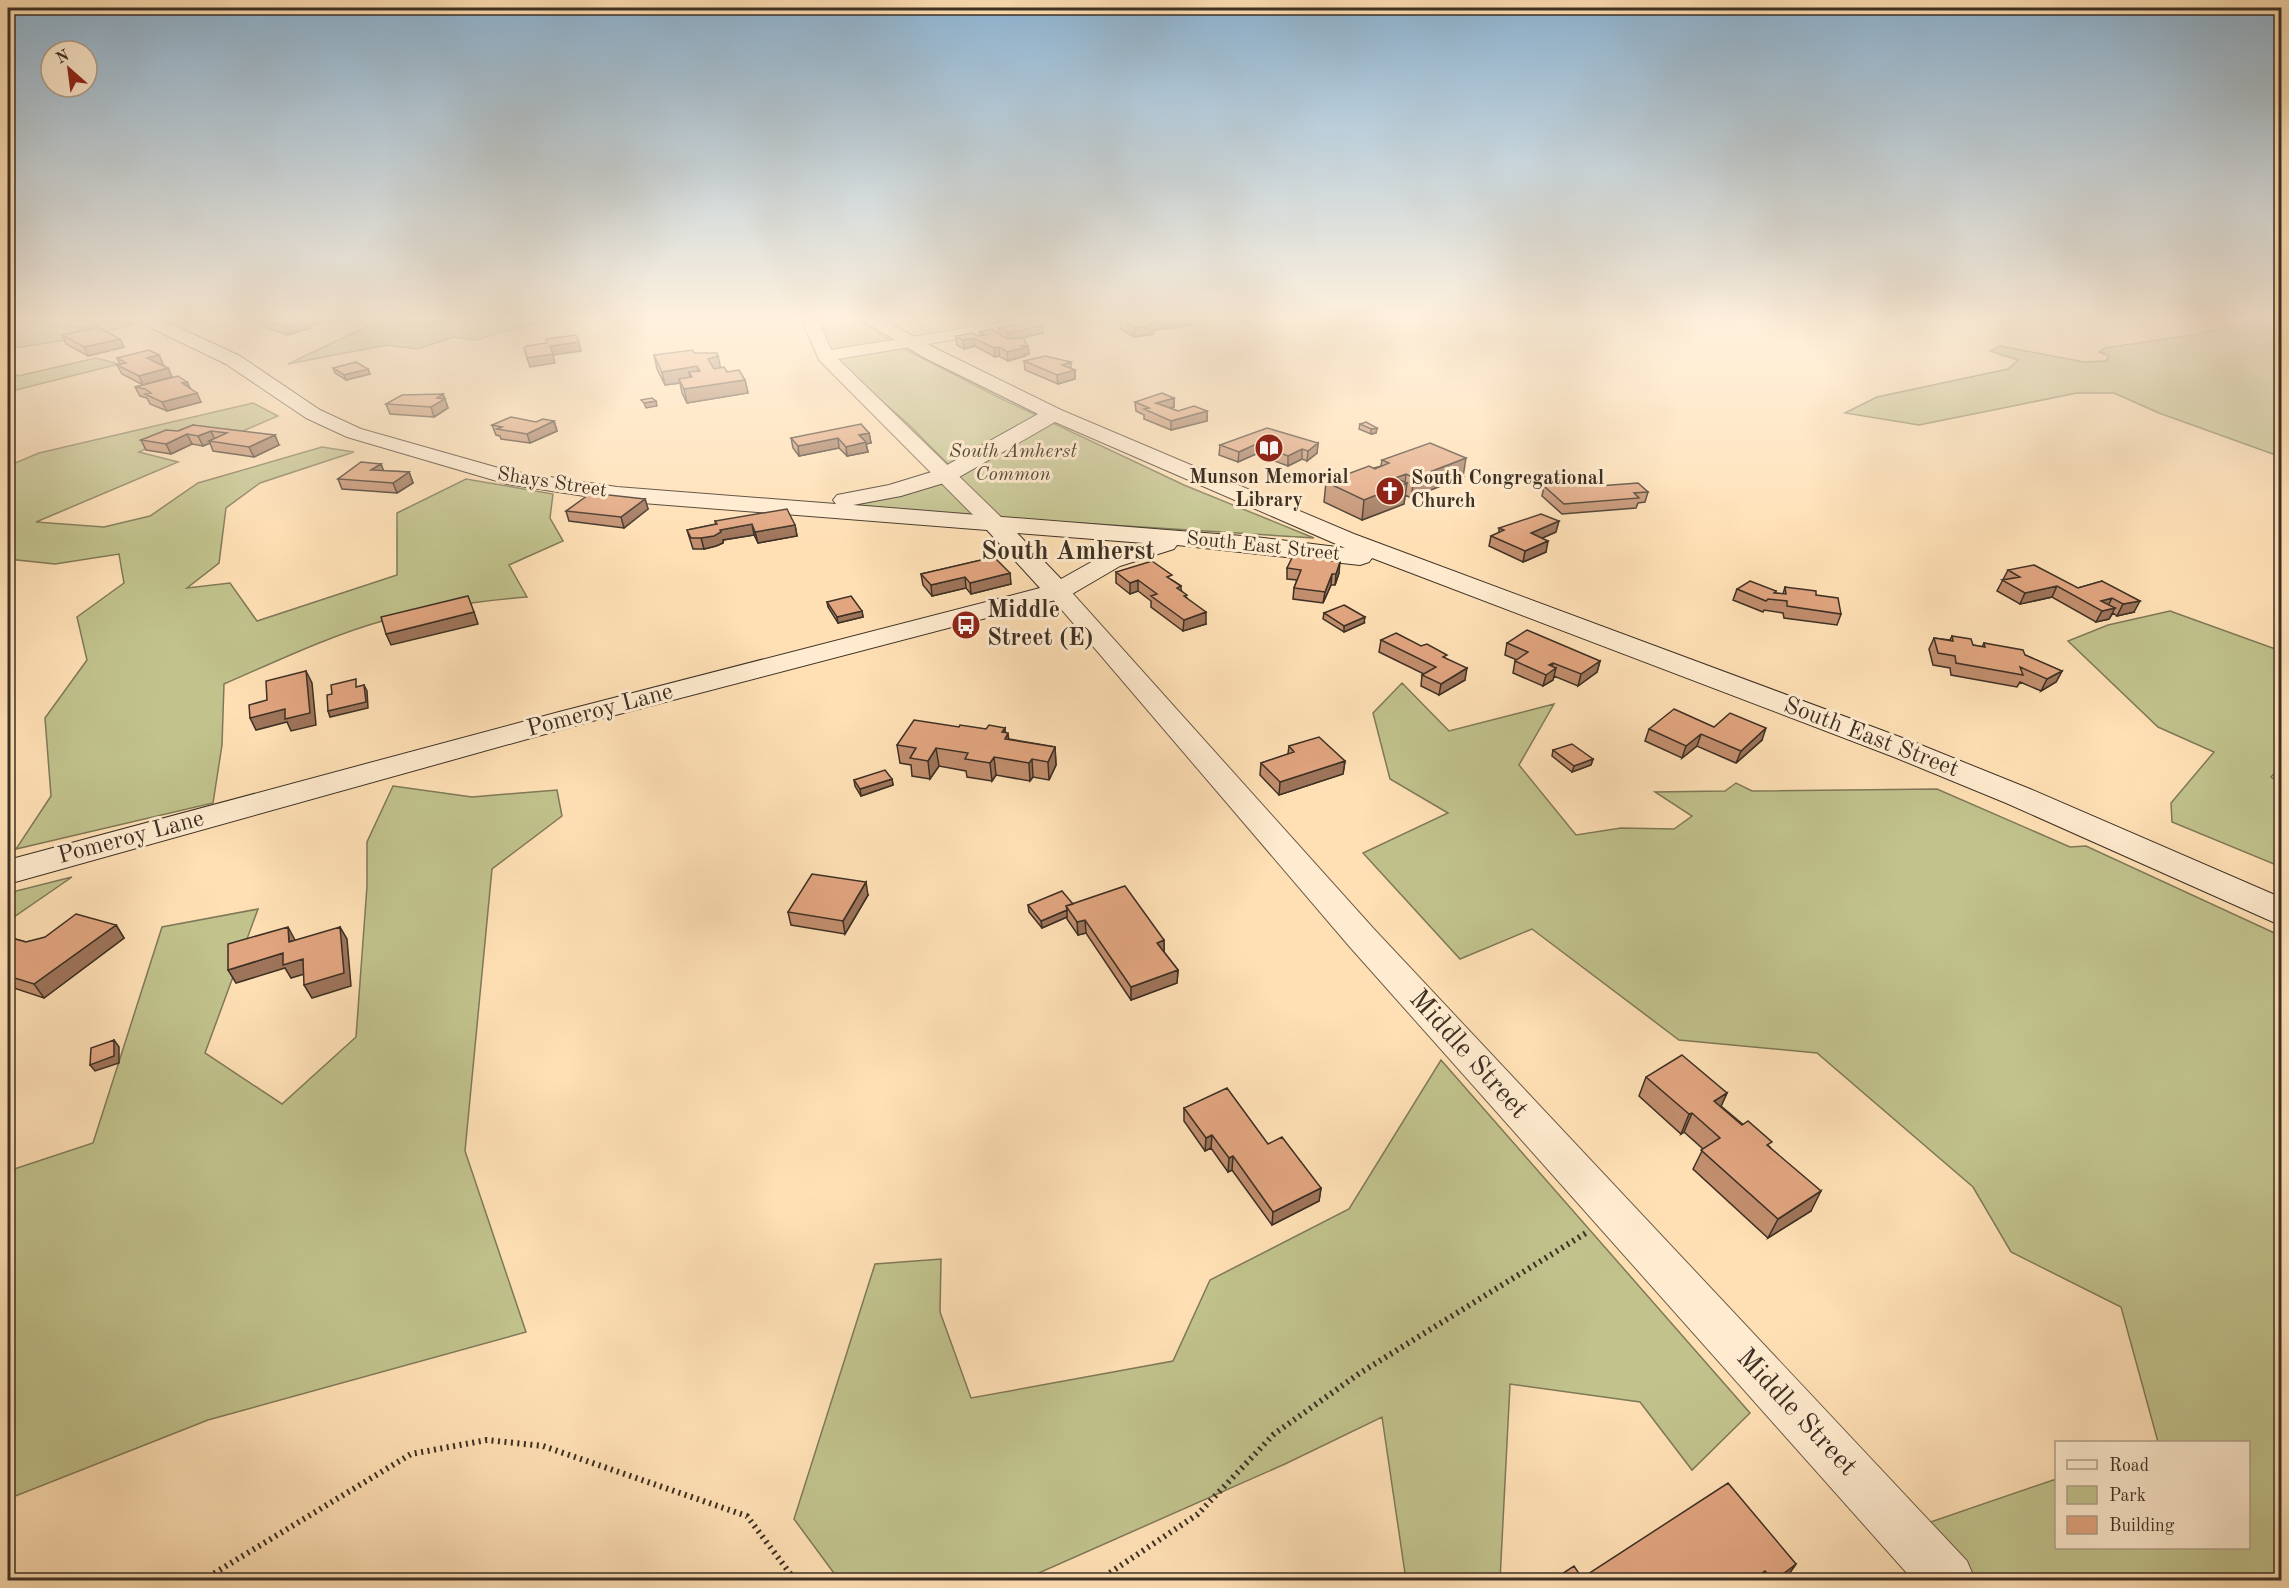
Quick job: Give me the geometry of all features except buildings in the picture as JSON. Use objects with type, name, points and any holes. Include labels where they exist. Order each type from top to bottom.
[{"type":"main road","name":"Shays Street","points":[[282,392],[320,417],[354,433],[485,472],[563,488],[650,497],[994,523]]},
{"type":"main road","name":"South East Street","points":[[1011,392],[1054,414],[1329,532],[1905,750],[2028,801],[2282,913]]},
{"type":"main road","points":[[802,507],[887,492],[946,475],[1054,414]]},
{"type":"main road","name":"South East Street","points":[[994,523],[1308,550],[1367,558],[1454,580]]},
{"type":"main road","name":"Middle Street","points":[[994,523],[1058,591]]},
{"type":"main road","points":[[1308,550],[1329,532]]},
{"type":"main road","name":"Pomeroy Lane","points":[[8,872],[570,718],[1058,591],[1097,568],[1125,555],[1187,539]]},
{"type":"street","points":[[862,392],[994,523]]},
{"type":"street","name":"Middle Street","points":[[1058,591],[1360,937],[1948,1581]]},
{"type":"path","points":[[1099,1581],[1198,1514],[1274,1434],[1350,1380],[1615,1215]]},
{"type":"path","points":[[203,1581],[411,1454],[487,1440],[543,1446],[747,1516],[795,1581]]},
{"type":"green space","name":"South Amherst Common","points":[[872,392],[989,392],[1184,485],[1314,538],[1002,518],[843,504],[959,475]]},
{"type":"green space","points":[[1900,392],[2281,392],[2281,457],[2159,413],[2114,393],[2077,393],[1919,425],[1845,413],[1877,397]]},
{"type":"green space","points":[[253,403],[278,416],[236,434],[174,436],[139,452],[178,462],[36,522],[104,527],[150,516],[198,483],[322,447],[354,452],[260,483],[226,508],[219,563],[187,588],[230,583],[257,621],[397,575],[397,513],[466,479],[553,494],[550,518],[563,541],[509,565],[527,597],[421,611],[365,626],[224,684],[222,745],[213,803],[16,849],[51,796],[45,718],[87,660],[77,617],[124,583],[119,554],[55,564],[8,559],[8,466],[39,453]]},
{"type":"green space","points":[[2170,611],[2281,651],[2281,767],[2271,777],[2281,784],[2281,867],[2172,822],[2171,803],[2214,752],[2158,727],[2068,641],[2108,625]]},
{"type":"green space","points":[[1402,683],[1449,731],[1554,704],[1519,765],[1576,835],[1621,828],[1674,829],[1692,816],[1655,792],[1725,791],[1736,783],[1752,791],[1937,789],[2070,847],[2086,846],[2281,936],[2281,1580],[1970,1580],[1916,1527],[2055,1479],[2055,1549],[2250,1549],[2250,1441],[2158,1441],[2121,1307],[2011,1252],[1973,1187],[1817,1053],[1679,1040],[1532,929],[1460,959],[1363,853],[1448,813],[1390,779],[1373,713]]},
{"type":"green space","points":[[393,786],[472,797],[557,790],[562,816],[492,869],[465,1151],[526,1332],[208,1420],[8,1499],[8,1171],[93,1143],[162,927],[258,909],[205,1053],[282,1104],[356,1037],[367,886],[367,842]]},
{"type":"green space","points":[[72,877],[8,921],[8,893]]},
{"type":"green space","points":[[1441,1060],[1750,1413],[1692,1470],[1640,1402],[1510,1384],[1500,1580],[1406,1580],[1382,1417],[1285,1464],[1023,1580],[839,1580],[794,1519],[875,1264],[941,1259],[940,1312],[971,1398],[1173,1361],[1210,1280],[1349,1209]]},
{"type":"place","name":"Munson Memorial Library","points":[[1269,448]]},
{"type":"place","name":"South Congregational Church","points":[[1390,491]]},
{"type":"place","name":"Middle Street (E)","points":[[966,625]]},
{"type":"district","name":"South Amherst","points":[[1068,552]]}]
